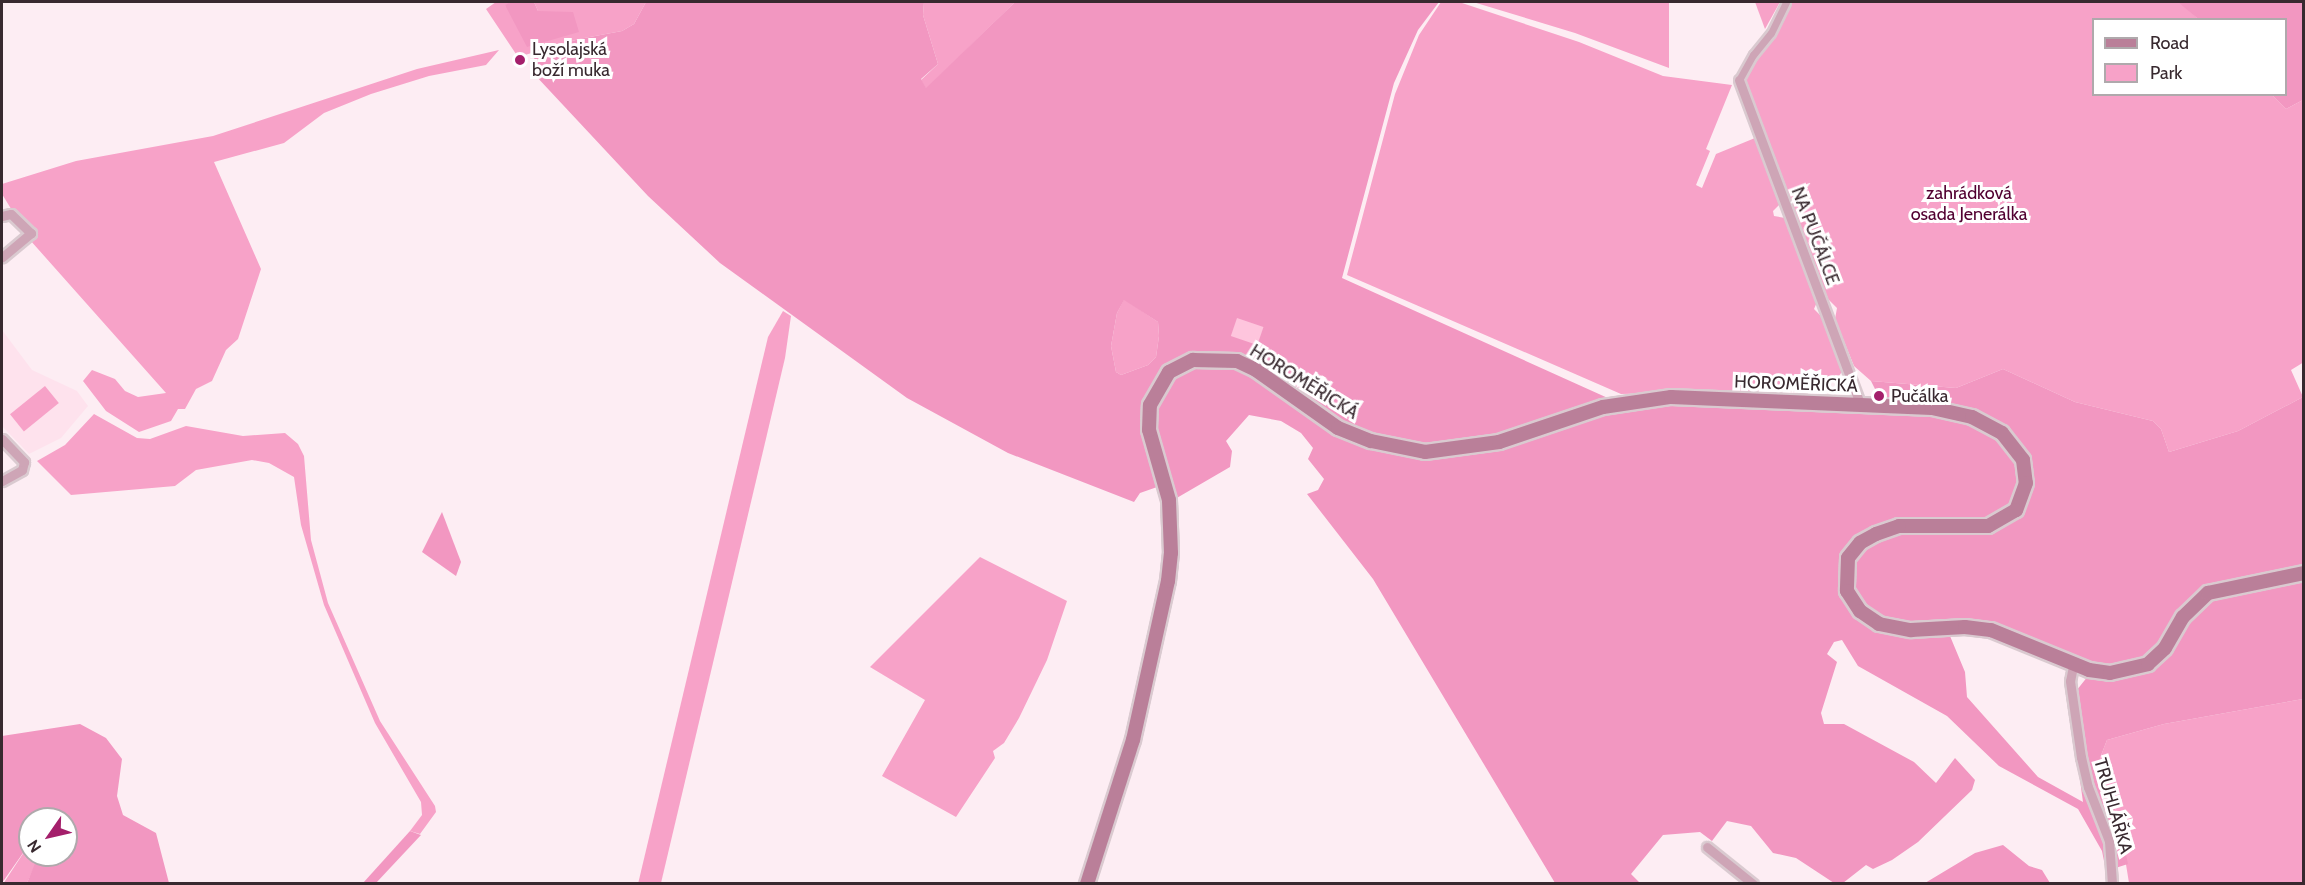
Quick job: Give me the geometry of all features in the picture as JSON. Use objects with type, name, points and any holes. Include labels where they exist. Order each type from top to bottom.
[{"type":"main road","name":"HOROMĚŘICKÁ","points":[[1087,884],[1133,740],[1159,634],[1171,553],[1171,522],[1166,485],[1149,430],[1150,405],[1169,372],[1205,358],[1237,361],[1256,370],[1326,421],[1349,433],[1425,452],[1499,442],[1603,407],[1640,399],[1932,408],[1988,424],[2011,441],[2023,460],[2026,475],[2019,505],[1996,524],[1975,528],[1899,526],[1860,543],[1848,558],[1845,579],[1860,611],[1891,628],[1990,630],[2073,666],[2110,672],[2148,664],[2165,648],[2183,618],[2208,593],[2304,573]]},
{"type":"street","points":[[1739,80],[1753,55],[1771,33],[1786,2]]},
{"type":"street","name":"NA PUČÁLCE","points":[[1739,80],[1860,404]]},
{"type":"street","points":[[2,216],[10,214],[31,233],[2,257]]},
{"type":"street","points":[[2,440],[24,462],[22,470],[2,481]]},
{"type":"street","name":"TRUHLÁŘKA","points":[[2073,666],[2070,681],[2081,757],[2088,787],[2109,841],[2112,884]]},
{"type":"street","points":[[1707,847],[1753,884]]},
{"type":"shaded area","points":[[512,2],[534,2],[538,11],[573,12],[579,32],[527,47],[505,5]]},
{"type":"shaded area","points":[[646,2],[924,2],[923,15],[938,64],[921,79],[926,88],[1015,2],[1439,2],[1418,30],[1394,83],[1342,278],[1610,399],[1498,435],[1425,445],[1373,435],[1340,422],[1259,364],[1239,355],[1205,352],[1165,367],[1147,394],[1143,431],[1160,486],[1140,493],[1134,502],[1008,453],[907,398],[720,263],[648,196],[535,75],[534,53],[579,39],[622,31],[634,24]],"holes":[[[1124,300],[1158,322],[1156,357],[1148,365],[1121,375],[1116,372],[1111,346],[1117,313]]]},
{"type":"shaded area","points":[[2178,2],[2303,2],[2303,100],[2286,109],[2273,96],[2287,96],[2287,18],[2197,18]]},
{"type":"shaded area","points":[[1237,318],[1263,327],[1257,345],[1231,336]]},
{"type":"shaded area","points":[[2,330],[32,370],[77,391],[88,406],[61,438],[29,454],[2,426]]},
{"type":"shaded area","points":[[1195,366],[1235,367],[1253,375],[1335,433],[1369,447],[1424,458],[1501,448],[1604,413],[1671,403],[1931,414],[1970,423],[1998,438],[2017,462],[2020,482],[2011,506],[1987,520],[1898,520],[1881,525],[1847,545],[1838,580],[1841,593],[1855,615],[1877,630],[1910,636],[1950,636],[1965,672],[1967,697],[2038,777],[2083,802],[2069,700],[2088,676],[2110,679],[2151,669],[2170,652],[2188,621],[2211,598],[2303,580],[2303,699],[2164,724],[2107,740],[2100,758],[2102,778],[2118,815],[2128,864],[2106,871],[2102,851],[2078,809],[1999,766],[1947,716],[1858,666],[1842,640],[1834,642],[1827,654],[1837,662],[1821,713],[1824,724],[1844,724],[1914,762],[1936,783],[1955,758],[1975,780],[1972,790],[1918,842],[1892,860],[1873,869],[1866,865],[1843,883],[1834,883],[1796,858],[1773,853],[1751,826],[1727,821],[1712,841],[1700,832],[1663,835],[1631,874],[1640,883],[1555,883],[1373,579],[1307,494],[1318,490],[1324,479],[1308,459],[1313,448],[1301,433],[1281,421],[1249,415],[1226,441],[1232,451],[1230,467],[1175,499],[1155,429],[1156,407],[1174,377]]},
{"type":"shaded area","points":[[2003,369],[2075,402],[2153,421],[2161,429],[2169,452],[2238,431],[2303,397],[2303,567],[2205,587],[2178,614],[2159,645],[2145,658],[2110,666],[2090,664],[1992,624],[1965,621],[1911,624],[1882,618],[1864,607],[1853,588],[1853,560],[1863,548],[1900,532],[1976,534],[1998,530],[2015,520],[2025,508],[2033,474],[2023,447],[1998,423],[1955,406],[1880,399],[1871,381],[1956,388]]},
{"type":"shaded area","points":[[442,512],[461,562],[456,576],[422,552]]},
{"type":"shaded area","points":[[80,724],[106,738],[122,759],[117,796],[123,815],[156,833],[169,883],[27,883],[34,867],[78,867],[78,807],[18,807],[18,860],[2,883],[2,736]]},
{"type":"shaded area","points":[[410,831],[421,835],[376,883],[363,883]]},
{"type":"shaded area","points":[[2003,845],[2029,866],[2042,870],[2050,883],[1925,883],[1975,853]]},
{"type":"green space","points":[[496,2],[512,2],[505,6],[538,11],[534,2],[646,2],[634,24],[622,31],[579,39],[518,57],[486,9]]},
{"type":"green space","points":[[924,2],[1015,2],[926,89],[921,80],[938,64],[923,15]]},
{"type":"green space","points":[[1441,2],[1459,2],[1579,42],[1663,76],[1732,85],[1706,149],[1710,151],[1696,185],[1702,188],[1716,154],[1755,138],[1780,204],[1773,211],[1774,216],[1785,218],[1817,302],[1814,309],[1823,318],[1843,370],[1835,382],[1783,390],[1621,394],[1347,275],[1395,94],[1419,35]]},
{"type":"green space","points":[[1473,2],[1669,2],[1669,68],[1575,33]]},
{"type":"green space","points":[[1755,2],[1780,2],[1765,29]]},
{"type":"green space","name":"zahrádková osada Jenerálka","points":[[1790,2],[2178,2],[2197,18],[2092,18],[2092,96],[2273,96],[2286,109],[2303,100],[2304,362],[2291,370],[2303,397],[2238,431],[2169,452],[2161,429],[2153,421],[2075,402],[2003,369],[1956,388],[1871,381],[1854,366],[1835,319],[1837,308],[1828,299],[1746,86],[1748,70]]},
{"type":"green space","points":[[499,50],[486,65],[429,76],[371,94],[324,113],[284,143],[214,162],[261,269],[238,339],[226,350],[212,381],[196,389],[185,409],[178,409],[171,421],[139,432],[106,411],[83,381],[92,370],[115,379],[125,391],[138,397],[166,393],[30,240],[2,194],[2,184],[76,161],[213,136],[417,69]]},
{"type":"green space","points":[[1124,299],[1158,322],[1159,336],[1156,357],[1148,365],[1121,375],[1116,372],[1111,346],[1117,313]]},
{"type":"green space","points":[[783,311],[791,316],[785,358],[661,883],[638,884],[768,337]]},
{"type":"green space","points":[[45,386],[59,403],[24,431],[10,414]]},
{"type":"green space","points":[[94,414],[137,438],[150,439],[186,426],[243,436],[285,433],[298,444],[304,456],[311,540],[328,603],[380,721],[435,806],[436,812],[420,834],[410,831],[422,815],[421,802],[375,723],[324,605],[301,525],[294,477],[269,463],[252,460],[196,470],[175,486],[71,495],[37,461],[65,445]]},
{"type":"green space","points":[[980,557],[1067,601],[1047,660],[1019,718],[1004,743],[993,751],[995,758],[956,817],[882,776],[925,700],[870,667]]},
{"type":"green space","points":[[2303,699],[2303,883],[2129,883],[2118,815],[2102,778],[2100,758],[2107,740],[2164,724]]},
{"type":"green space","points":[[18,861],[18,867],[34,867],[27,883],[3,884]]},
{"type":"place","name":"Lysolajská boží muka","points":[[520,60]]},
{"type":"place","name":"Pučálka","points":[[1879,396]]}]
